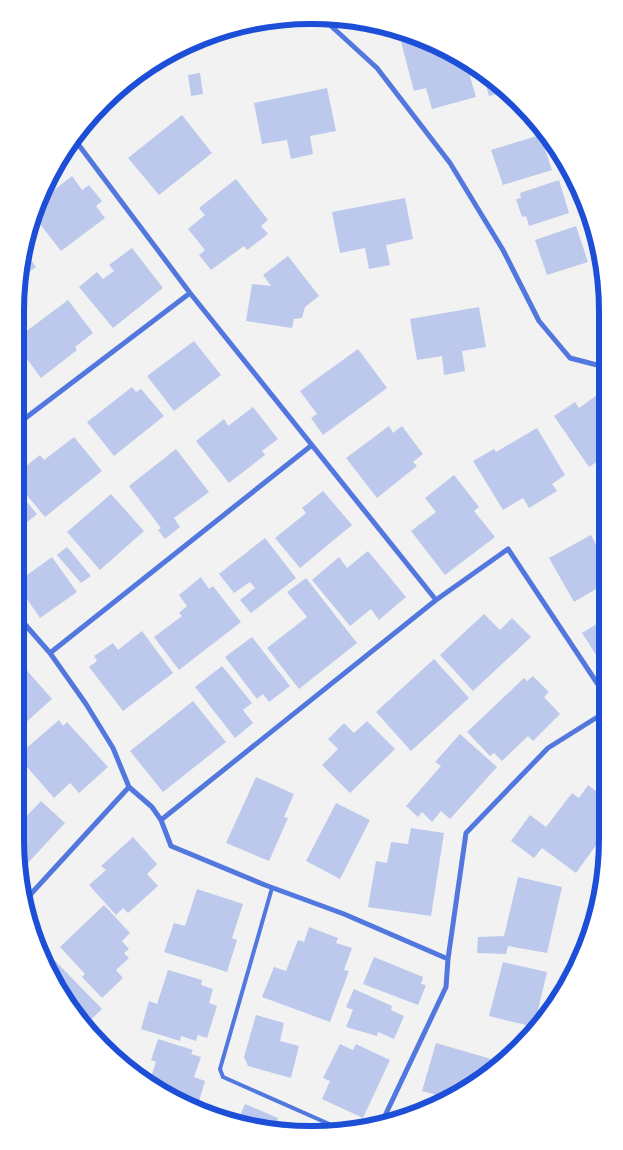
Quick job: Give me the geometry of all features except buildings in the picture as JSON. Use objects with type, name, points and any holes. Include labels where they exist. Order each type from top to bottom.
[{"type":"street","points":[[313,24],[330,25],[377,68],[450,163],[503,250],[539,321],[570,358],[599,365]]},
{"type":"street","points":[[78,144],[190,293],[436,600]]},
{"type":"street","points":[[24,420],[190,293]]},
{"type":"street","points":[[50,653],[312,445]]},
{"type":"street","points":[[161,820],[436,600],[508,549],[599,686]]},
{"type":"street","points":[[24,623],[50,653],[86,704],[112,748],[129,787],[152,807],[161,820],[171,846],[272,888],[344,914],[448,959]]},
{"type":"street","points":[[385,1116],[446,988],[448,959],[466,833],[548,748],[599,716]]},
{"type":"street","points":[[29,896],[129,787]]},
{"type":"lane","points":[[272,888],[220,1069],[223,1078],[333,1126]]}]
